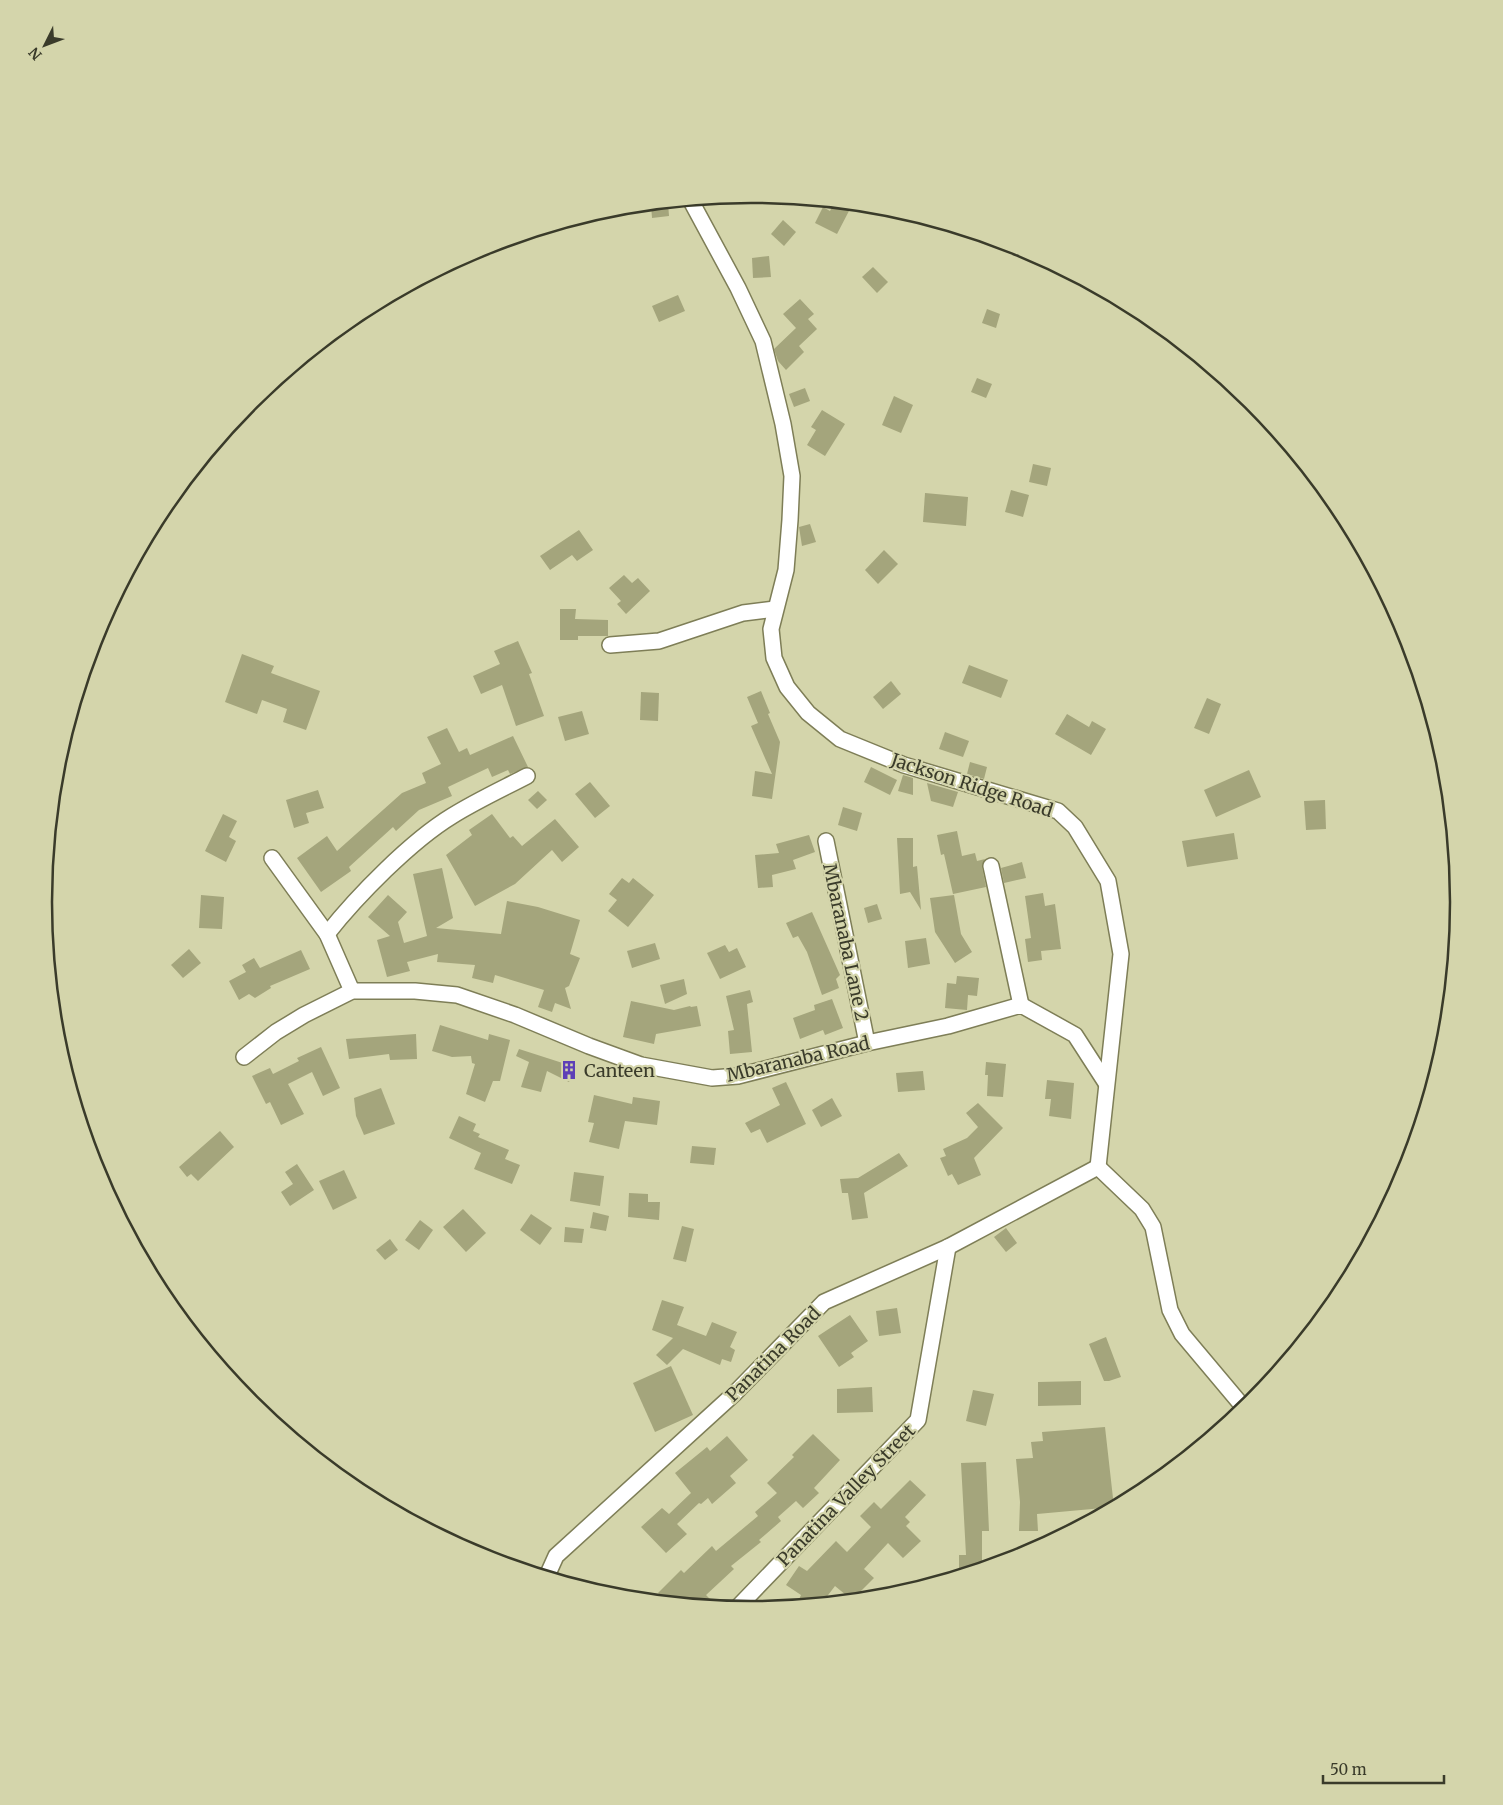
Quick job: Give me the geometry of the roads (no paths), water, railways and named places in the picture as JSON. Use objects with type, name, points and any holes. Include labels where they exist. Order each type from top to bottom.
[{"type":"street","name":"Jackson Ridge Road","points":[[694,206],[738,288],[763,341],[783,424],[792,484],[786,570],[771,629],[774,658],[787,687],[808,713],[840,739],[904,764],[1058,812],[1075,827],[1108,881],[1121,954],[1098,1167]]},
{"type":"street","points":[[610,645],[658,641],[743,613],[775,609]]},
{"type":"street","points":[[327,934],[343,915],[416,842],[451,816],[527,776]]},
{"type":"street","name":"Mbaranaba Lane 2","points":[[826,841],[867,1043]]},
{"type":"street","points":[[272,858],[327,934],[352,991]]},
{"type":"street","points":[[991,866],[1021,1004],[1075,1036],[1106,1083]]},
{"type":"street","name":"Mbaranaba Road","points":[[244,1056],[276,1032],[304,1015],[352,991],[415,990],[457,995],[515,1015],[589,1046],[641,1065],[712,1078],[738,1076],[867,1043],[948,1026],[1021,1004]]},
{"type":"street","points":[[1098,1167],[1142,1209],[1153,1227],[1170,1310],[1182,1334],[1240,1403]]},
{"type":"street","name":"Panatina Road","points":[[549,1571],[556,1556],[735,1393],[824,1302],[948,1248],[1098,1167]]},
{"type":"street","name":"Panatina Valley Street","points":[[743,1602],[918,1420],[948,1248]]},
{"type":"place","name":"Canteen","points":[[569,1070]]}]
